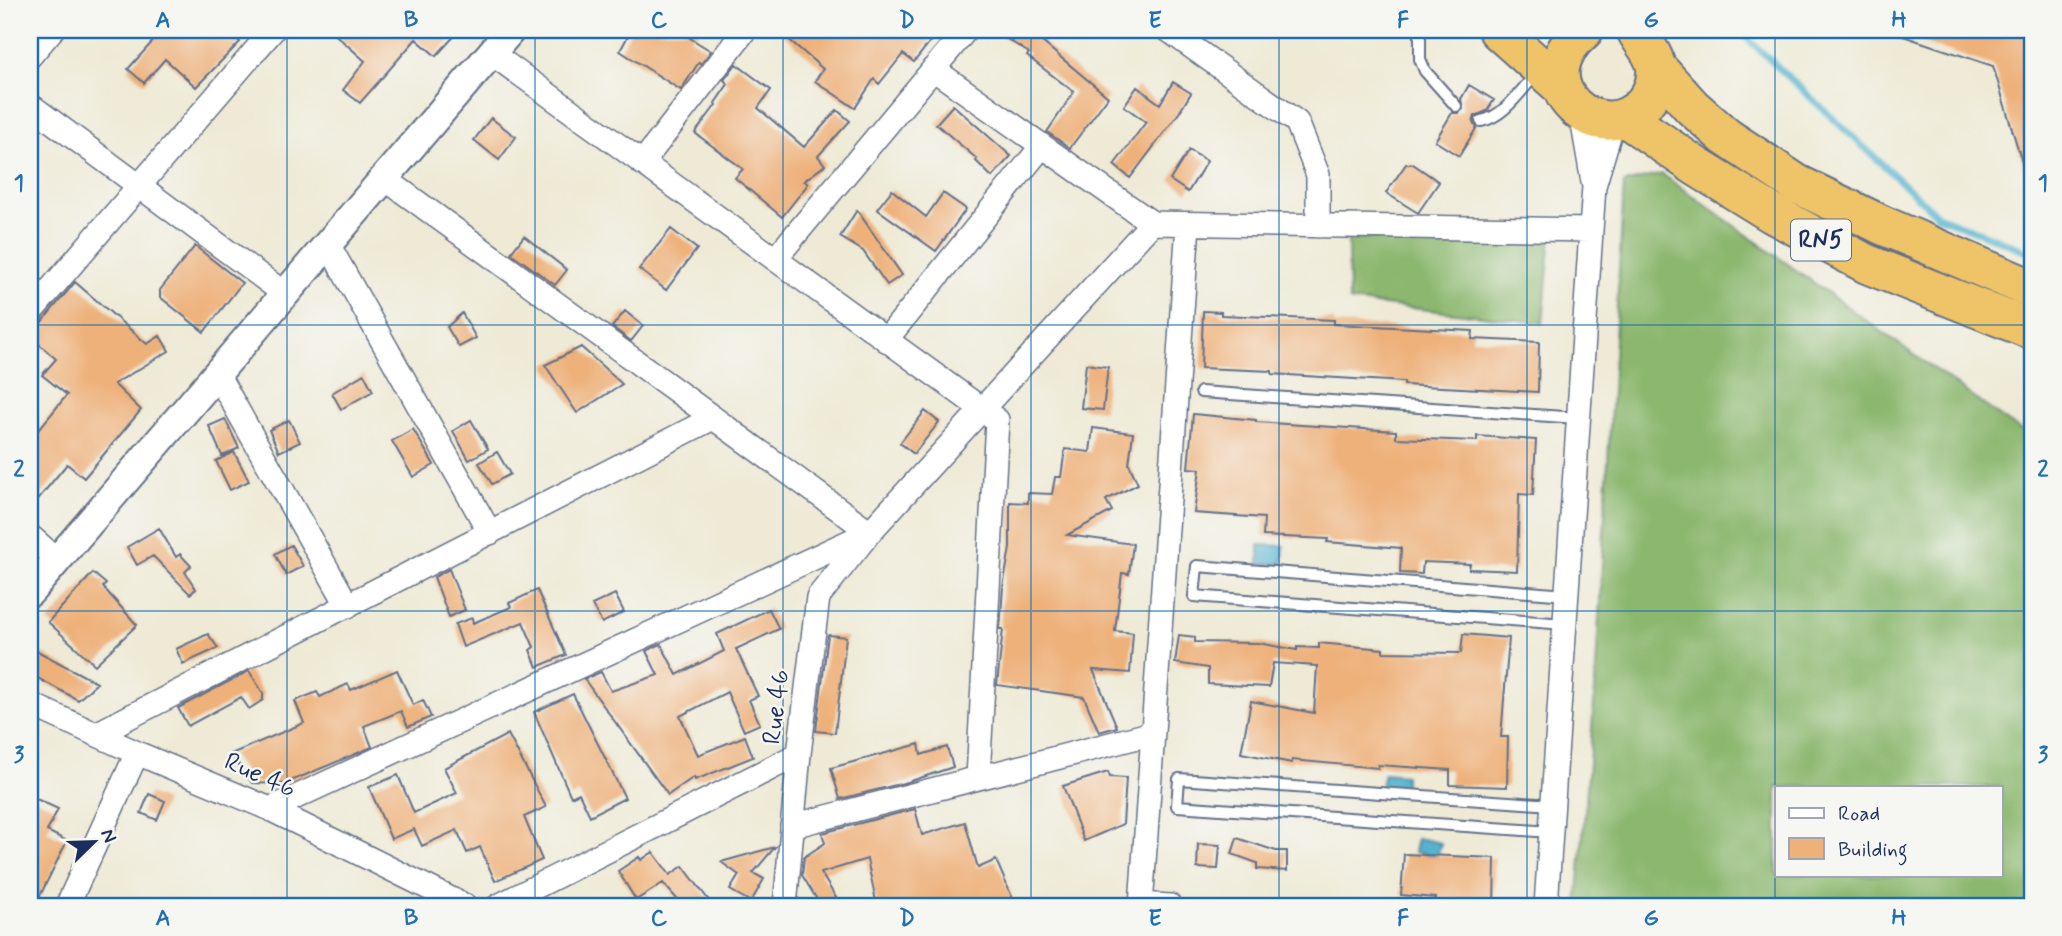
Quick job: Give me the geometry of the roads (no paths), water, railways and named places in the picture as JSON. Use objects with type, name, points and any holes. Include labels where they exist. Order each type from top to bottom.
[{"type":"highway","name":"RN5","points":[[1498,30],[1579,78],[1639,109],[1649,97],[1655,83],[1640,40]]},
{"type":"highway","name":"RN5","points":[[1640,40],[1692,107],[1726,136],[1797,184],[1882,225],[2032,289]]},
{"type":"highway","name":"RN5","points":[[1579,78],[1697,167],[1773,214],[1867,264],[2032,330]]},
{"type":"street","points":[[30,56],[52,30]]},
{"type":"street","points":[[32,306],[273,30]]},
{"type":"street","points":[[30,592],[511,30]]},
{"type":"street","points":[[642,163],[745,30]]},
{"type":"street","points":[[775,259],[966,30]]},
{"type":"street","points":[[1181,33],[1297,122],[1318,176],[1318,226]]},
{"type":"street","points":[[491,53],[997,420],[978,778]]},
{"type":"street","points":[[933,69],[1152,223],[1591,230]]},
{"type":"street","points":[[1546,906],[1594,186],[1579,78]]},
{"type":"street","points":[[1579,78],[1594,186]]},
{"type":"street","points":[[30,105],[285,294]]},
{"type":"street","points":[[886,340],[1042,146]]},
{"type":"street","points":[[271,809],[870,532],[384,178]]},
{"type":"street","name":"Rue 46","points":[[785,906],[799,754],[818,597],[870,532],[1152,223]]},
{"type":"street","points":[[1152,906],[1153,733],[1188,223]]},
{"type":"street","points":[[328,244],[490,533]]},
{"type":"street","points":[[216,374],[348,606]]},
{"type":"street","points":[[96,734],[713,418]]},
{"type":"street","points":[[30,536],[57,560]]},
{"type":"street","name":"Rue 46","points":[[30,704],[137,753],[271,809],[465,906]]},
{"type":"street","points":[[793,826],[1153,733]]},
{"type":"street","points":[[66,906],[137,753]]},
{"type":"street","points":[[498,906],[799,754]]},
{"type":"lane","points":[[1420,30],[1420,59],[1425,71],[1456,106]]},
{"type":"lane","points":[[1481,121],[1489,120],[1579,78]]},
{"type":"lane","points":[[1201,392],[1579,418]]},
{"type":"lane","points":[[1565,624],[1194,596],[1197,566],[1567,595]]},
{"type":"lane","points":[[1551,832],[1177,806],[1179,779],[1553,806]]},
{"type":"water","points":[[1259,545],[1284,546],[1283,564],[1259,564]]},
{"type":"water","points":[[1384,773],[1405,775],[1405,792],[1380,790]]},
{"type":"water","points":[[1417,838],[1441,843],[1437,856],[1414,852]]},
{"type":"waterway","points":[[1738,30],[1938,216],[2032,253]]}]
